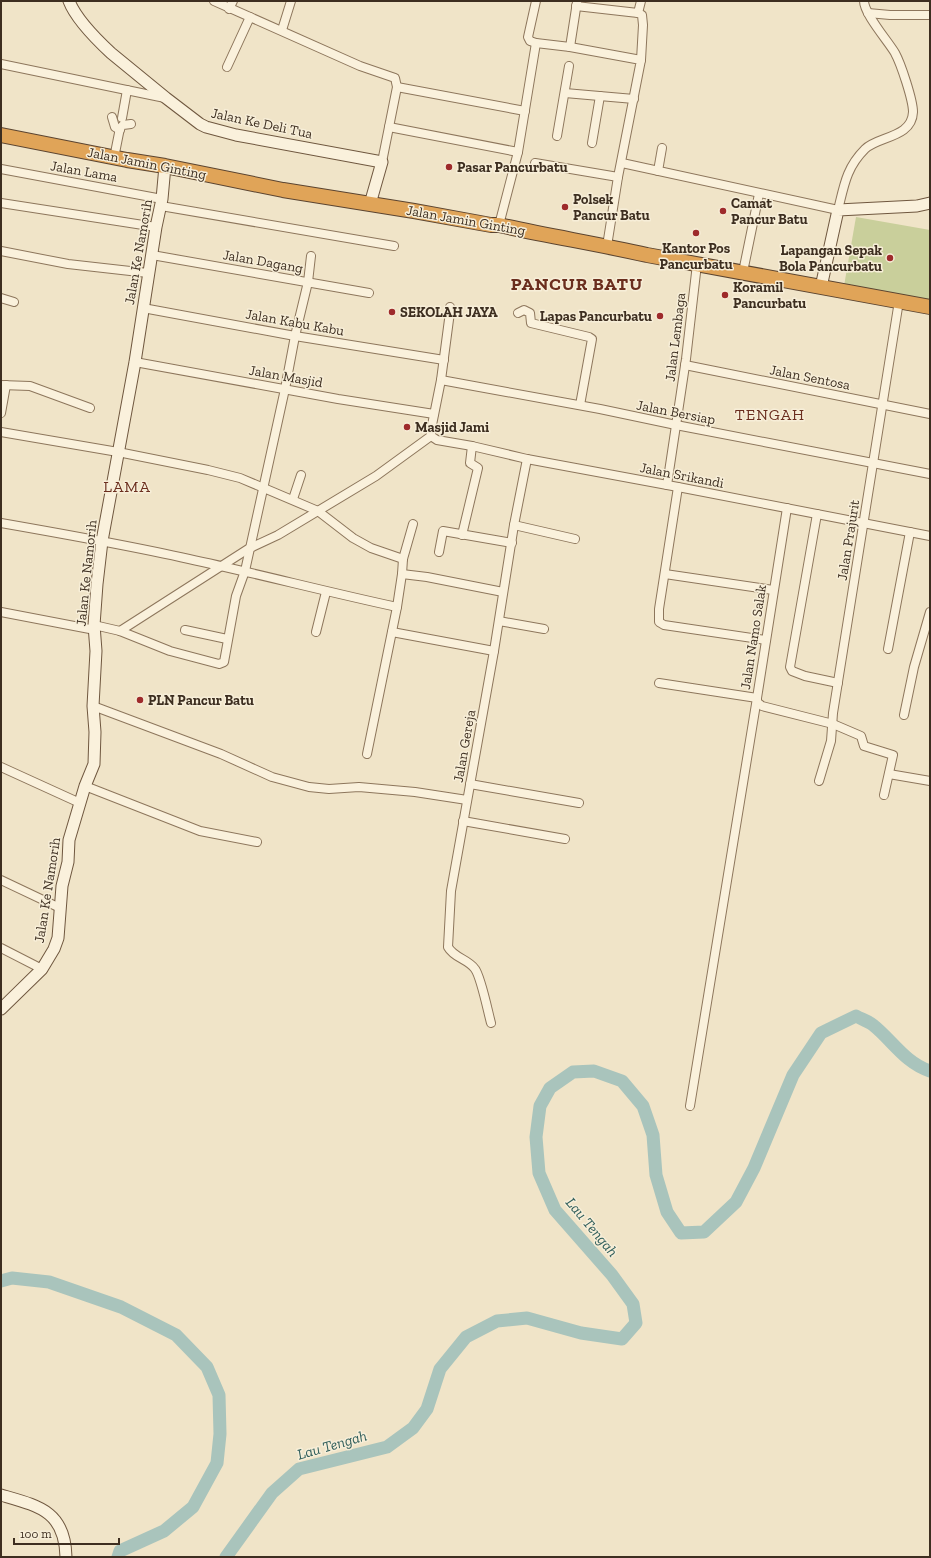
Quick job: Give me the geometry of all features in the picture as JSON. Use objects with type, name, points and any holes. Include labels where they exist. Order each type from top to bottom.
[{"type":"highway","name":"Jalan Jamin Ginting","points":[[1,135],[283,190],[414,210],[491,225],[499,225],[647,255],[930,307]]},
{"type":"street","name":"Jalan Ke Deli Tua","points":[[69,1],[76,14],[102,45],[200,124],[236,135],[382,162]]},
{"type":"street","points":[[282,30],[291,1]]},
{"type":"street","points":[[536,1],[528,39],[530,41],[641,60]]},
{"type":"street","points":[[638,13],[641,1]]},
{"type":"street","points":[[821,287],[845,179],[854,163],[865,149],[894,136],[903,129],[912,118],[913,111],[898,59],[868,13],[864,5],[864,1]]},
{"type":"street","points":[[218,2],[231,5],[250,17],[360,66],[395,78],[397,87],[382,162],[370,204]]},
{"type":"street","points":[[570,47],[576,4],[638,13],[642,15],[644,25],[641,60],[622,163],[618,177],[607,246]]},
{"type":"street","points":[[868,13],[930,15]]},
{"type":"street","points":[[226,67],[250,17]]},
{"type":"street","points":[[499,225],[518,152],[536,43]]},
{"type":"street","points":[[1,64],[166,98]]},
{"type":"street","points":[[557,136],[566,93],[569,66]]},
{"type":"street","points":[[397,87],[524,111]]},
{"type":"street","points":[[122,118],[127,90]]},
{"type":"street","points":[[566,93],[634,99]]},
{"type":"street","points":[[592,143],[600,96]]},
{"type":"street","points":[[112,117],[115,127],[120,130]]},
{"type":"street","points":[[114,158],[120,130],[123,125],[131,124]]},
{"type":"street","points":[[389,127],[518,152]]},
{"type":"street","points":[[658,171],[662,148]]},
{"type":"street","points":[[535,163],[618,177]]},
{"type":"street","points":[[622,163],[838,210],[917,206],[930,203]]},
{"type":"street","name":"Jalan Ke Namorih","points":[[1,1009],[42,969],[52,954],[56,943],[62,886],[68,862],[69,840],[85,786],[94,764],[95,732],[93,706],[96,651],[95,604],[102,541],[135,362],[156,227],[162,202],[165,166]]},
{"type":"street","name":"Jalan Lama","points":[[1,169],[162,202],[394,246]]},
{"type":"street","points":[[743,272],[759,194]]},
{"type":"street","points":[[1,203],[156,227]]},
{"type":"street","points":[[1,251],[68,264],[148,273]]},
{"type":"street","name":"Jalan Dagang","points":[[152,255],[369,293]]},
{"type":"street","points":[[1,612],[120,631],[170,651],[219,664],[223,663],[225,660],[227,640],[236,596],[245,571],[248,549],[285,389],[295,336],[308,282],[311,256]]},
{"type":"street","name":"Jalan Lembaga","points":[[667,485],[685,365],[697,264]]},
{"type":"street","points":[[1,298],[14,302]]},
{"type":"street","name":"Jalan Prajurit","points":[[819,781],[831,741],[834,724],[833,713],[899,301]]},
{"type":"street","points":[[120,631],[248,549],[278,535],[376,476],[432,436],[430,430],[441,380],[450,307]]},
{"type":"street","name":"Jalan Kabu Kabu","points":[[143,308],[295,336],[444,360]]},
{"type":"street","points":[[518,313],[524,310],[530,313],[531,323],[589,336],[592,339],[580,405]]},
{"type":"street","name":"Jalan Masjid","points":[[135,362],[434,414]]},
{"type":"street","name":"Jalan Sentosa","points":[[685,365],[930,414]]},
{"type":"street","name":"Jalan Bersiap","points":[[441,380],[580,405],[930,474]]},
{"type":"street","points":[[1,413],[3,385],[30,386],[90,408]]},
{"type":"street","points":[[1,432],[118,452],[229,475],[293,499],[318,511],[353,538],[371,548],[403,559]]},
{"type":"street","name":"Jalan Srikandi","points":[[432,436],[437,440],[472,446],[527,459],[864,522],[930,536]]},
{"type":"street","points":[[462,535],[478,468],[470,463],[472,446]]},
{"type":"street","name":"Jalan Gereja","points":[[491,1024],[475,968],[451,952],[448,947],[451,891],[494,651],[514,525],[527,459]]},
{"type":"street","points":[[293,499],[301,475]]},
{"type":"street","points":[[678,487],[659,622],[664,625],[766,640]]},
{"type":"street","name":"Jalan Namo Salak","points":[[659,683],[757,698],[787,508]]},
{"type":"street","points":[[816,514],[790,667],[792,671],[805,676],[838,683]]},
{"type":"street","points":[[1,523],[102,541],[223,566],[326,592],[397,607]]},
{"type":"street","points":[[367,754],[397,607],[403,559],[413,524]]},
{"type":"street","points":[[514,525],[575,539]]},
{"type":"street","points":[[438,552],[443,531],[512,543]]},
{"type":"street","points":[[888,649],[910,532]]},
{"type":"street","points":[[402,574],[427,577],[504,592]]},
{"type":"street","points":[[665,574],[773,590]]},
{"type":"street","points":[[316,632],[326,592]]},
{"type":"street","points":[[904,715],[914,667],[930,612]]},
{"type":"street","points":[[499,621],[544,628]]},
{"type":"street","points":[[186,630],[227,640]]},
{"type":"street","points":[[392,632],[494,651]]},
{"type":"street","points":[[757,698],[758,703],[762,706],[834,724],[860,736],[864,746],[894,755],[884,794]]},
{"type":"street","points":[[690,1106],[757,698]]},
{"type":"street","points":[[93,706],[221,754],[272,777],[309,787],[329,789],[359,787],[415,792],[467,800]]},
{"type":"street","points":[[1,767],[80,803]]},
{"type":"street","points":[[888,774],[930,781]]},
{"type":"street","points":[[470,784],[579,803]]},
{"type":"street","points":[[85,786],[200,831],[257,842]]},
{"type":"street","points":[[463,821],[565,839]]},
{"type":"street","points":[[1,880],[60,908]]},
{"type":"street","points":[[1,948],[42,969]]},
{"type":"street","points":[[1,1495],[33,1504],[41,1508],[54,1519],[62,1529],[66,1547],[66,1557]]},
{"type":"green space","name":"Lapangan Sepak Bola Pancurbatu","points":[[856,217],[930,230],[930,301],[844,286]]},
{"type":"waterway","name":"Lau Tengah","points":[[226,1557],[272,1493],[299,1469],[387,1447],[413,1428],[427,1409],[440,1369],[466,1337],[497,1321],[527,1318],[581,1333],[622,1339],[636,1323],[633,1304],[612,1275],[555,1210],[539,1173],[536,1137],[540,1106],[550,1088],[573,1072],[594,1071],[622,1081],[643,1106],[653,1135],[656,1175],[667,1212],[681,1233],[704,1232],[736,1202],[754,1168],[793,1075],[821,1033],[856,1016],[873,1025],[913,1063],[930,1071]]},
{"type":"waterway","name":"Lau Tengah","points":[[1,1281],[12,1278],[49,1282],[121,1307],[176,1335],[207,1367],[219,1395],[220,1434],[217,1463],[193,1507],[164,1531],[120,1551],[118,1557]]},
{"type":"place","name":"Pasar Pancurbatu","points":[[449,167]]},
{"type":"place","name":"Polsek Pancur Batu","points":[[565,207]]},
{"type":"place","name":"Camat Pancur Batu","points":[[723,211]]},
{"type":"place","name":"Kantor Pos Pancurbatu","points":[[696,233]]},
{"type":"place","name":"Lapangan Sepak Bola Pancurbatu","points":[[890,258]]},
{"type":"place","name":"Koramil Pancurbatu","points":[[725,295]]},
{"type":"place","name":"SEKOLAH JAYA","points":[[392,312]]},
{"type":"place","name":"Lapas Pancurbatu","points":[[660,316]]},
{"type":"place","name":"Masjid Jami","points":[[407,427]]},
{"type":"place","name":"PLN Pancur Batu","points":[[140,700]]},
{"type":"district","name":"PANCUR BATU","points":[[577,284]]},
{"type":"district","name":"TENGAH","points":[[770,414]]},
{"type":"district","name":"LAMA","points":[[127,486]]}]
